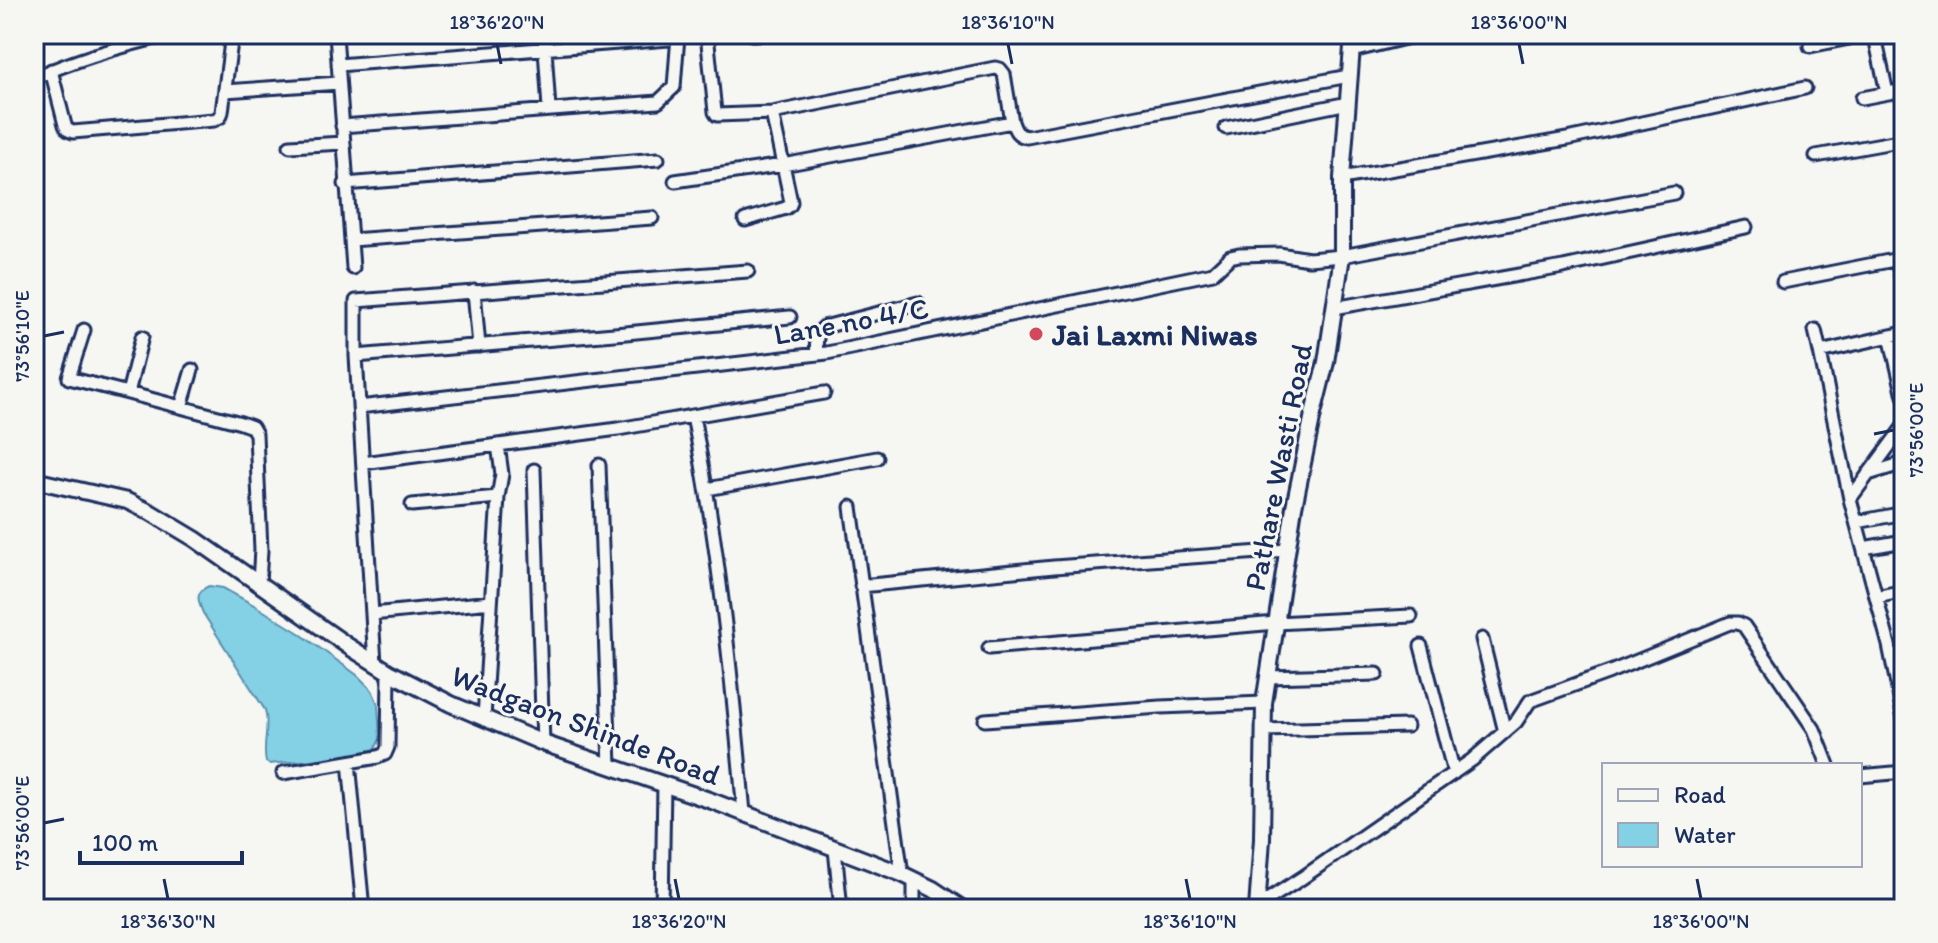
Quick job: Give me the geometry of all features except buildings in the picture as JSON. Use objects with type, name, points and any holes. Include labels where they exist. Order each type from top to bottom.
[{"type":"street","points":[[34,78],[151,36],[172,34]]},
{"type":"street","points":[[51,70],[65,125],[73,132],[214,120],[222,112],[232,34]]},
{"type":"street","points":[[336,34],[353,268]]},
{"type":"street","points":[[544,34],[549,109]]},
{"type":"street","points":[[707,34],[717,115],[772,113],[995,68],[1004,74],[1016,132],[1027,137],[1349,76]]},
{"type":"street","points":[[751,34],[761,34]]},
{"type":"street","name":"Pathare Wasti Road","points":[[1257,907],[1262,839],[1264,703],[1287,550],[1326,362],[1342,256],[1342,178],[1353,34]]},
{"type":"street","points":[[1352,51],[1422,34]]},
{"type":"street","points":[[1810,46],[1869,34],[1875,37],[1887,93]]},
{"type":"street","points":[[338,65],[545,50],[672,36],[674,87],[658,102],[342,126]]},
{"type":"street","points":[[225,91],[339,83]]},
{"type":"street","points":[[1342,178],[1567,139],[1805,88]]},
{"type":"street","points":[[1862,98],[1904,90]]},
{"type":"street","points":[[1226,128],[1348,103]]},
{"type":"street","points":[[745,220],[790,205],[772,113]]},
{"type":"street","points":[[675,181],[783,165],[1012,122]]},
{"type":"street","points":[[1816,156],[1904,140]]},
{"type":"street","points":[[290,146],[343,143]]},
{"type":"street","points":[[345,184],[658,159]]},
{"type":"street","name":"Lane no 4/C","points":[[359,407],[817,354],[1213,273],[1230,257],[1239,255],[1279,254],[1309,259],[1342,256],[1674,193]]},
{"type":"street","points":[[351,240],[652,218]]},
{"type":"street","points":[[1334,308],[1563,267],[1746,227]]},
{"type":"street","points":[[1783,282],[1900,259],[1904,289]]},
{"type":"street","points":[[375,663],[356,356],[356,301],[748,271]]},
{"type":"street","points":[[474,291],[479,346]]},
{"type":"street","points":[[817,354],[816,339],[824,327],[918,303]]},
{"type":"street","points":[[356,356],[790,317]]},
{"type":"street","points":[[84,330],[69,378],[252,427],[256,434],[261,550],[259,583]]},
{"type":"street","points":[[1815,330],[1850,499],[1876,597],[1894,644],[1904,719]]},
{"type":"street","points":[[1820,352],[1904,333]]},
{"type":"street","points":[[1890,336],[1904,396]]},
{"type":"street","points":[[128,393],[142,337]]},
{"type":"street","points":[[181,407],[192,370]]},
{"type":"street","points":[[363,463],[618,429],[824,393]]},
{"type":"street","points":[[693,416],[707,489],[729,651],[744,813]]},
{"type":"street","points":[[1850,499],[1904,426]]},
{"type":"street","points":[[484,718],[502,474],[498,445]]},
{"type":"street","points":[[707,489],[877,458]]},
{"type":"street","points":[[1868,474],[1904,463]]},
{"type":"street","points":[[599,465],[610,766]]},
{"type":"street","points":[[534,470],[543,743]]},
{"type":"street","name":"Wadgaon Shinde Road","points":[[34,480],[127,501],[150,512],[195,539],[348,646],[389,672],[451,704],[543,743],[744,813],[908,877],[963,909]]},
{"type":"street","points":[[412,505],[498,497]]},
{"type":"street","points":[[851,507],[914,909]]},
{"type":"street","points":[[1857,522],[1904,513]]},
{"type":"street","points":[[1863,548],[1904,541]]},
{"type":"street","points":[[861,586],[1054,567],[1287,550]]},
{"type":"street","points":[[1876,597],[1904,591]]},
{"type":"street","points":[[372,614],[491,602]]},
{"type":"street","points":[[989,648],[1276,623],[1411,616]]},
{"type":"street","points":[[1257,907],[1472,760],[1521,716],[1530,701],[1730,623],[1744,626],[1814,729],[1827,763]]},
{"type":"street","points":[[1482,639],[1505,732]]},
{"type":"street","points":[[1421,646],[1454,773]]},
{"type":"street","points":[[283,773],[385,754],[388,747],[389,672]]},
{"type":"street","points":[[1268,677],[1377,674]]},
{"type":"street","points":[[985,720],[1264,703]]},
{"type":"street","points":[[1264,730],[1407,726]]},
{"type":"street","points":[[349,762],[363,909]]},
{"type":"street","points":[[1862,776],[1904,772]]},
{"type":"street","points":[[662,909],[664,784]]},
{"type":"street","points":[[835,849],[841,909]]},
{"type":"water","points":[[209,586],[223,588],[254,605],[357,675],[372,690],[378,704],[380,739],[375,749],[342,757],[266,762],[265,710],[203,613],[199,594]]},
{"type":"place","name":"Jai Laxmi Niwas","points":[[1036,334]]}]
